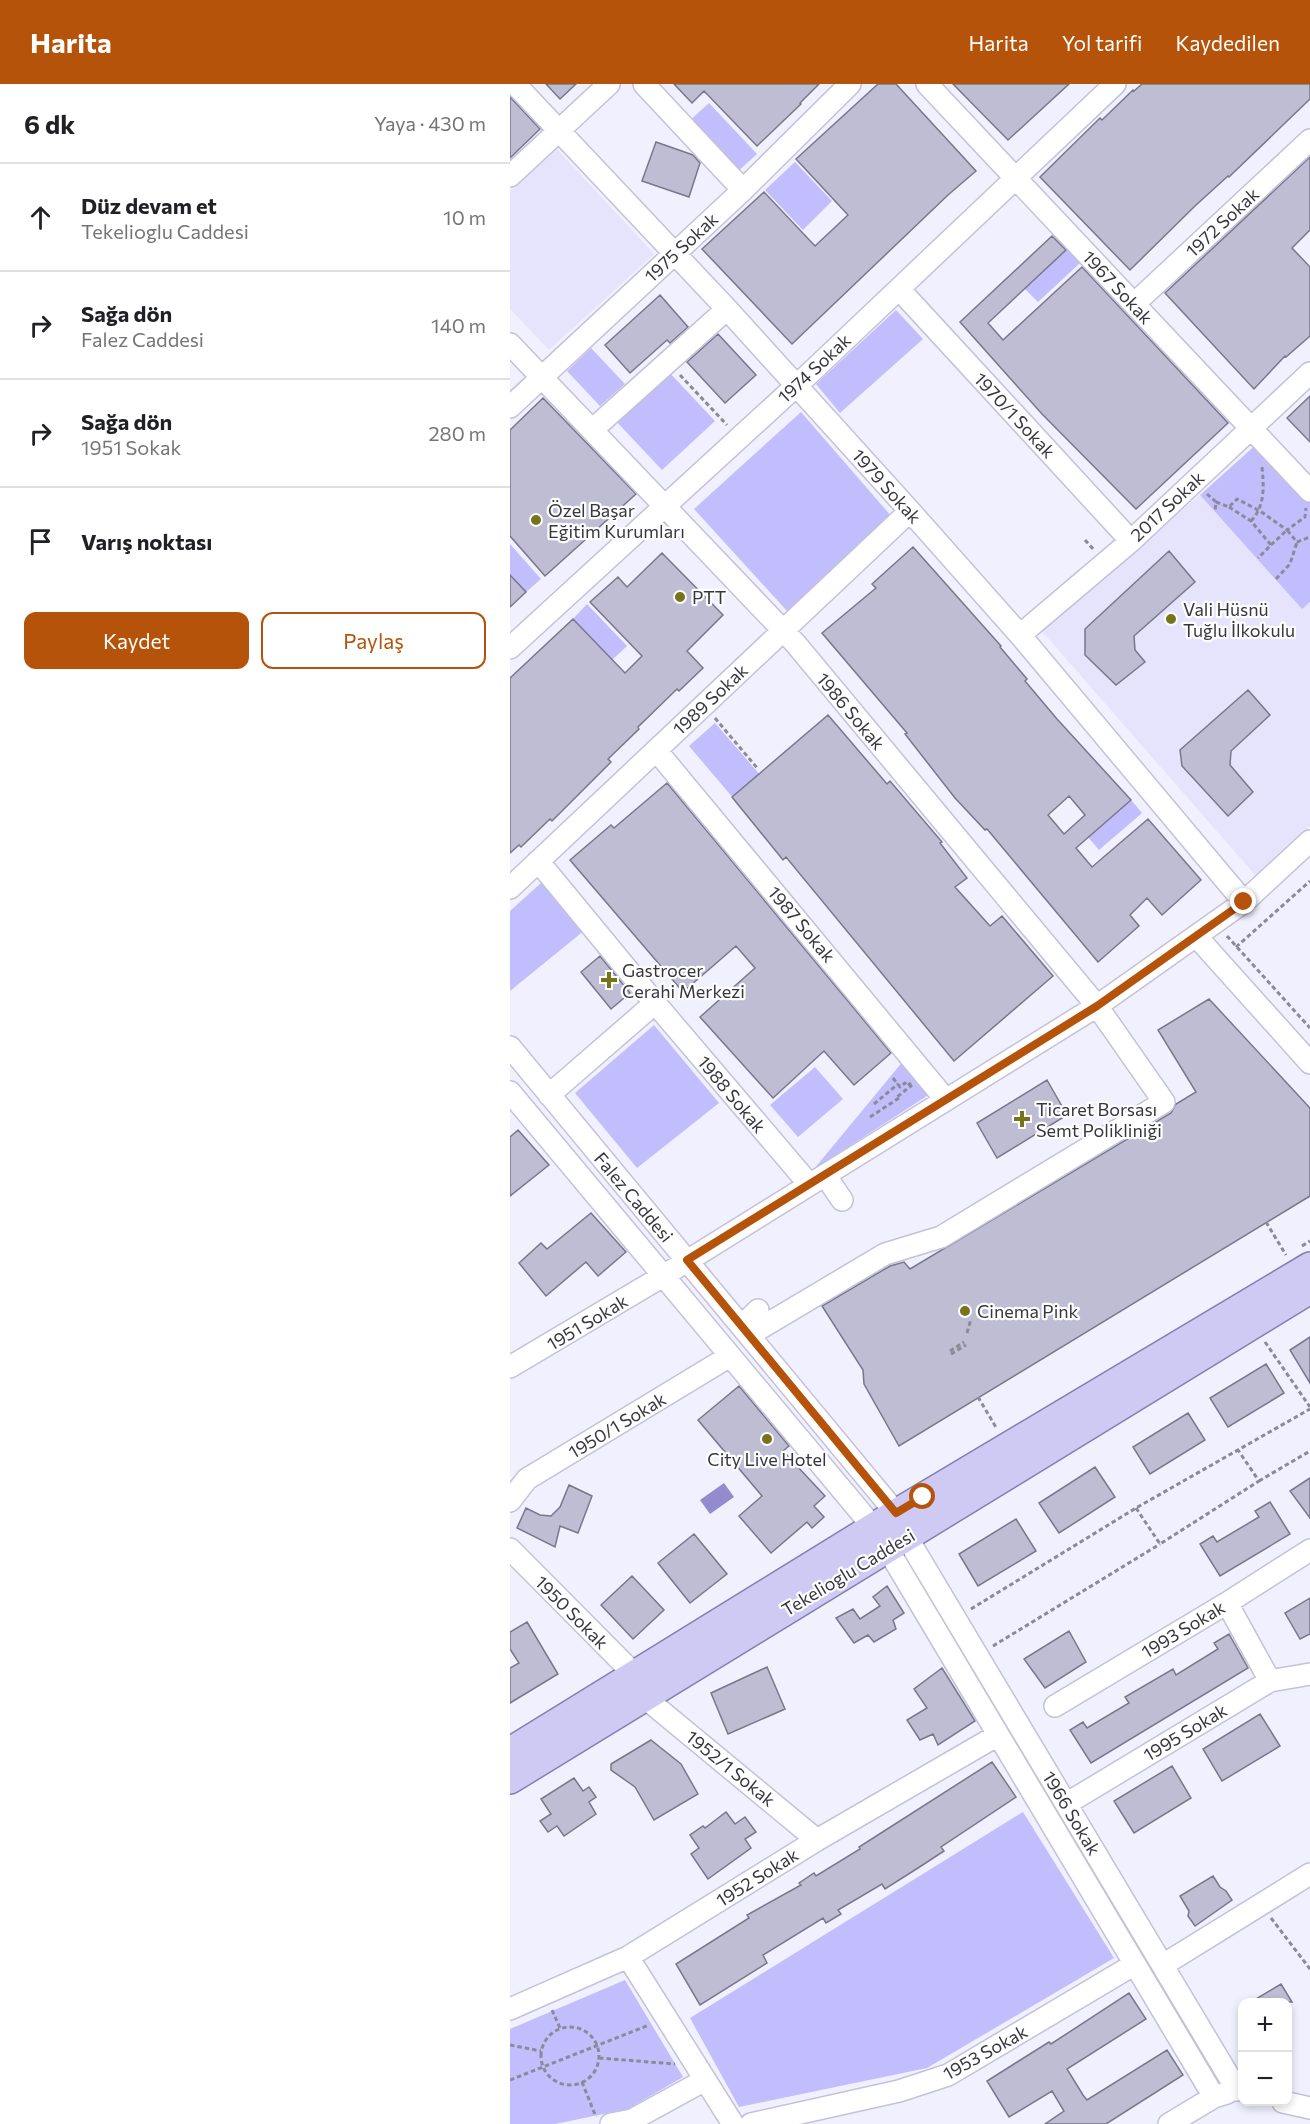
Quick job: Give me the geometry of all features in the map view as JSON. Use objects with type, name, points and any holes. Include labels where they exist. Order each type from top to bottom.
[{"type":"main road","name":"Tekelioglu Caddesi","points":[[891,1531],[1298,1261]]},
{"type":"main road","name":"Tekelioglu Caddesi","points":[[510,1780],[640,1686],[891,1531],[1310,1290]]},
{"type":"main road","name":"Tekelioglu Caddesi","points":[[510,1751],[640,1686]]},
{"type":"street","name":"1979 Sokak","points":[[515,84],[727,309],[910,511],[1020,635],[1244,902]]},
{"type":"street","points":[[510,176],[609,84]]},
{"type":"street","points":[[644,84],[743,190]]},
{"type":"street","name":"1975 Sokak","points":[[510,407],[743,190],[850,84]]},
{"type":"street","name":"1967 Sokak","points":[[927,84],[1251,428],[1308,498]]},
{"type":"street","name":"1974 Sokak","points":[[510,648],[796,386],[1114,84]]},
{"type":"street","name":"1972 Sokak","points":[[1134,304],[1310,140]]},
{"type":"street","name":"1970/1 Sokak","points":[[899,289],[1131,541]]},
{"type":"street","points":[[592,430],[727,309]]},
{"type":"street","name":"1986 Sokak","points":[[510,344],[783,630],[1097,1006],[1164,1102],[941,1236],[885,1254],[745,1331]]},
{"type":"street","name":"2017 Sokak","points":[[1020,635],[1131,541],[1310,373]]},
{"type":"street","name":"1989 Sokak","points":[[510,888],[910,511]]},
{"type":"street","name":"1987 Sokak","points":[[656,750],[946,1100]]},
{"type":"street","points":[[687,1260],[1097,1006],[1244,902],[1310,841]]},
{"type":"street","name":"1988 Sokak","points":[[538,861],[655,1003],[817,1179],[842,1200]]},
{"type":"street","points":[[1197,937],[1310,1063]]},
{"type":"street","points":[[549,1095],[655,1003]]},
{"type":"street","name":"Falez Caddesi","points":[[510,1047],[745,1331],[891,1531]]},
{"type":"street","name":"Falez Caddesi","points":[[513,1103],[730,1356],[891,1531]]},
{"type":"street","name":"1951 Sokak","points":[[510,1368],[687,1260]]},
{"type":"street","points":[[745,1331],[758,1310]]},
{"type":"street","name":"1950/1 Sokak","points":[[510,1501],[527,1479],[730,1356]]},
{"type":"street","name":"1966 Sokak","points":[[891,1531],[998,1735],[1214,2097]]},
{"type":"street","name":"1966 Sokak","points":[[891,1531],[1066,1804],[1238,2088]]},
{"type":"street","name":"1950 Sokak","points":[[510,1549],[640,1686]]},
{"type":"street","name":"1993 Sokak","points":[[1055,1706],[1227,1603],[1310,1550]]},
{"type":"street","points":[[1227,1603],[1269,1681]]},
{"type":"street","name":"1995 Sokak","points":[[1066,1804],[1269,1681],[1310,1674]]},
{"type":"street","name":"1952/1 Sokak","points":[[640,1686],[817,1840]]},
{"type":"street","name":"1952 Sokak","points":[[510,2009],[628,1957],[817,1840],[998,1735]]},
{"type":"street","points":[[1163,1965],[1310,1874]]},
{"type":"street","points":[[628,1957],[733,2124]]},
{"type":"street","name":"1953 Sokak","points":[[751,2124],[899,2091],[948,2075],[1135,1964]]},
{"type":"street","points":[[611,2124],[632,2120],[705,2080]]},
{"type":"street","points":[[1169,2124],[1214,2097],[1238,2091]]},
{"type":"street","points":[[1292,2104],[1310,2108]]},
{"type":"path","points":[[667,362],[739,437]]},
{"type":"path","points":[[1251,521],[1260,512],[1264,485],[1262,464]]},
{"type":"path","points":[[1204,491],[1216,502],[1229,507],[1251,521],[1271,545]]},
{"type":"path","points":[[1258,558],[1287,530],[1305,517],[1308,498]]},
{"type":"path","points":[[1229,507],[1237,499],[1287,530],[1297,542]]},
{"type":"path","points":[[1215,512],[1216,502]]},
{"type":"path","points":[[1297,542],[1310,537]]},
{"type":"path","points":[[1276,579],[1290,564],[1297,542]]},
{"type":"path","points":[[715,718],[758,769]]},
{"type":"path","points":[[1236,946],[1310,881]]},
{"type":"path","points":[[1225,934],[1310,1028]]},
{"type":"path","points":[[893,1078],[900,1087],[905,1083],[907,1086],[911,1083],[913,1085]]},
{"type":"path","points":[[870,1117],[899,1098],[897,1097],[920,1080]]},
{"type":"path","points":[[874,1104],[898,1084]]},
{"type":"path","points":[[891,1089],[897,1097]]},
{"type":"path","points":[[1266,1222],[1298,1261]]},
{"type":"path","points":[[967,1333],[971,1319]]},
{"type":"path","points":[[971,1609],[1136,1508],[1310,1408],[1261,1335]]},
{"type":"path","points":[[950,1352],[965,1343]]},
{"type":"path","points":[[978,1397],[997,1429]]},
{"type":"path","points":[[1238,1450],[1259,1481]]},
{"type":"path","points":[[983,1651],[1310,1451]]},
{"type":"path","points":[[1136,1508],[1160,1544]]},
{"type":"path","points":[[1261,1905],[1310,1969]]},
{"type":"path","points":[[551,2007],[560,2028]]},
{"type":"path","points":[[510,2080],[653,2023]]},
{"type":"path","points":[[571,2026],[581,2028],[590,2034],[597,2046],[599,2058],[596,2069],[590,2077],[573,2085],[555,2081],[547,2075],[543,2067],[541,2051],[546,2039],[553,2031],[560,2028],[571,2026]]},
{"type":"path","points":[[510,2045],[541,2051]]},
{"type":"path","points":[[599,2058],[680,2064]]},
{"type":"path","points":[[582,2082],[597,2124]]},
{"type":"shaded area","points":[[709,103],[757,154],[735,174],[687,123]]},
{"type":"shaded area","points":[[556,148],[654,254],[549,350],[510,309],[510,191]]},
{"type":"shaded area","points":[[795,162],[832,201],[803,230],[765,190]]},
{"type":"shaded area","points":[[1067,249],[1080,263],[1038,302],[1025,289]]},
{"type":"shaded area","points":[[896,310],[923,339],[840,413],[816,384]]},
{"type":"shaded area","points":[[591,348],[625,384],[600,406],[567,371]]},
{"type":"shaded area","points":[[668,371],[715,421],[662,470],[615,420]]},
{"type":"shaded area","points":[[801,412],[892,517],[788,612],[694,509]]},
{"type":"shaded area","points":[[1259,442],[1310,498],[1310,602],[1302,609],[1200,495]]},
{"type":"shaded area","points":[[1200,495],[1302,609],[1310,602],[1310,826],[1256,876],[1040,629]]},
{"type":"shaded area","points":[[510,544],[541,579],[526,592],[510,575]]},
{"type":"shaded area","points":[[587,604],[627,646],[612,660],[573,619]]},
{"type":"shaded area","points":[[715,723],[761,776],[734,799],[689,746]]},
{"type":"shaded area","points":[[1131,800],[1142,813],[1099,850],[1088,837]]},
{"type":"shaded area","points":[[551,874],[591,925],[510,991],[510,911]]},
{"type":"shaded area","points":[[654,1025],[719,1103],[637,1168],[575,1093]]},
{"type":"shaded area","points":[[904,1060],[930,1094],[814,1169]]},
{"type":"shaded area","points":[[815,1067],[843,1099],[798,1137],[770,1105]]},
{"type":"shaded area","points":[[724,1483],[734,1497],[710,1514],[700,1500]]},
{"type":"shaded area","points":[[1023,1812],[1114,1958],[927,2068],[739,2107],[690,2018]]},
{"type":"shaded area","points":[[625,1980],[683,2077],[628,2109],[555,2124],[510,2124],[510,2029]]},
{"type":"building","points":[[546,84],[576,84],[560,99]]},
{"type":"building","points":[[674,84],[819,84],[757,146],[704,91],[692,103]]},
{"type":"building","points":[[878,84],[896,84],[976,171],[792,344],[702,249],[764,192],[815,246],[848,215],[796,159]]},
{"type":"building","points":[[953,84],[1069,84],[1008,140]]},
{"type":"building","points":[[1142,84],[1310,84],[1310,99],[1130,270],[1040,177],[1100,118],[1102,120]]},
{"type":"building","points":[[510,97],[540,129],[510,158]]},
{"type":"building","points":[[656,142],[693,155],[700,163],[689,197],[642,181]]},
{"type":"building","points":[[1310,157],[1310,230],[1292,248],[1310,267],[1310,336],[1285,356],[1254,389],[1165,293]]},
{"type":"building","points":[[1052,236],[1066,250],[988,323],[1003,340],[1082,267],[1228,423],[1136,509],[1042,414],[960,322]]},
{"type":"building","points":[[660,295],[688,327],[670,343],[667,340],[630,373],[605,345]]},
{"type":"building","points":[[718,334],[756,375],[725,403],[687,362]]},
{"type":"building","points":[[1310,396],[1310,442],[1287,418]]},
{"type":"building","points":[[543,398],[636,494],[545,576],[510,536],[510,430]]},
{"type":"building","points":[[913,547],[1001,646],[1027,679],[1025,681],[1057,719],[1131,800],[1076,848],[1092,867],[1148,819],[1201,880],[1162,915],[1147,898],[1130,915],[1139,926],[1098,962],[987,829],[985,830],[955,798],[905,734],[907,733],[822,633],[876,588],[872,584]],"holes":[[[1069,796],[1085,815],[1064,834],[1048,815]]]},
{"type":"building","points":[[1169,551],[1195,582],[1134,636],[1135,650],[1145,662],[1116,685],[1085,655],[1085,629]]},
{"type":"building","points":[[662,553],[723,615],[687,651],[703,668],[679,691],[677,689],[638,727],[639,729],[608,759],[611,762],[552,821],[550,819],[521,847],[519,845],[510,853],[510,678],[573,619],[625,673],[642,656],[590,602],[618,577],[627,587]]},
{"type":"building","points":[[510,575],[526,592],[510,607]]},
{"type":"building","points":[[1248,690],[1270,715],[1231,751],[1230,765],[1253,792],[1228,816],[1182,766],[1180,750]]},
{"type":"building","points":[[828,715],[887,784],[890,781],[942,842],[940,843],[967,878],[955,887],[990,926],[1002,916],[1053,976],[954,1061],[786,857],[783,860],[732,797]]},
{"type":"building","points":[[667,783],[891,1053],[854,1085],[824,1051],[773,1098],[700,1017],[755,968],[736,946],[683,992],[570,860],[611,825],[614,828]]},
{"type":"building","name":"Gastrocer Cerahi Merkezi","points":[[600,956],[630,993],[611,1009],[581,972]]},
{"type":"building","points":[[1209,999],[1310,1108],[1310,1196],[899,1446],[864,1384],[863,1370],[822,1306],[890,1266],[904,1262],[910,1269],[1171,1113],[1176,1104],[1196,1092],[1158,1030]]},
{"type":"building","name":"Ticaret Borsası Semt Polikliniği","points":[[1047,1080],[1067,1115],[997,1158],[977,1123]]},
{"type":"building","points":[[518,1130],[549,1165],[510,1196],[510,1137]]},
{"type":"building","points":[[591,1213],[626,1252],[598,1276],[586,1262],[546,1296],[519,1263],[541,1243],[547,1249]]},
{"type":"building","points":[[1310,1337],[1310,1383],[1290,1350]]},
{"type":"building","points":[[1266,1364],[1284,1393],[1228,1427],[1210,1398]]},
{"type":"building","points":[[739,1386],[789,1446],[783,1451],[825,1496],[814,1506],[824,1517],[812,1528],[807,1522],[771,1553],[739,1516],[762,1496],[698,1420]]},
{"type":"building","points":[[1188,1413],[1205,1440],[1150,1474],[1133,1447]]},
{"type":"building","points":[[1095,1467],[1115,1497],[1059,1533],[1039,1503]]},
{"type":"building","points":[[1310,1478],[1310,1518],[1290,1491]]},
{"type":"building","points":[[569,1485],[592,1496],[578,1533],[560,1526],[555,1547],[517,1528],[526,1508],[540,1515],[551,1516],[560,1507]]},
{"type":"building","points":[[1270,1502],[1290,1534],[1220,1576],[1200,1544],[1213,1536],[1217,1542],[1259,1517],[1255,1511]]},
{"type":"building","points":[[1016,1519],[1036,1551],[978,1586],[959,1554]]},
{"type":"building","points":[[694,1534],[727,1574],[690,1603],[658,1563]]},
{"type":"building","points":[[632,1576],[664,1610],[633,1639],[601,1605]]},
{"type":"building","points":[[887,1586],[904,1613],[893,1620],[896,1629],[874,1642],[868,1635],[854,1643],[836,1618],[853,1609],[860,1619],[880,1606],[873,1597]]},
{"type":"building","points":[[1310,1598],[1310,1634],[1300,1639],[1285,1613]]},
{"type":"building","points":[[527,1622],[558,1674],[510,1703],[510,1668],[519,1663],[510,1649],[510,1632]]},
{"type":"building","points":[[1069,1631],[1086,1662],[1045,1688],[1024,1659]]},
{"type":"building","points":[[1229,1634],[1248,1668],[1091,1763],[1070,1730],[1083,1722],[1087,1728],[1129,1703],[1125,1697],[1173,1669],[1176,1675],[1218,1649],[1214,1643]]},
{"type":"building","points":[[767,1667],[785,1709],[728,1734],[711,1693]]},
{"type":"building","points":[[942,1668],[975,1721],[938,1745],[933,1734],[920,1740],[907,1720],[927,1708],[914,1689]]},
{"type":"building","points":[[1260,1714],[1280,1746],[1222,1781],[1203,1749]]},
{"type":"building","points":[[651,1740],[681,1764],[698,1794],[654,1820],[635,1787],[611,1770],[611,1764]]},
{"type":"building","points":[[992,1762],[1016,1797],[941,1847],[944,1851],[885,1889],[882,1884],[838,1910],[841,1914],[826,1923],[823,1918],[763,1955],[767,1963],[700,2005],[676,1964],[749,1918],[747,1915],[801,1885],[799,1883],[814,1873],[816,1876],[860,1849],[859,1847]]},
{"type":"building","points":[[1172,1766],[1191,1798],[1134,1833],[1114,1801]]},
{"type":"building","points":[[574,1778],[583,1791],[589,1787],[596,1797],[589,1802],[596,1814],[564,1836],[557,1826],[548,1832],[540,1821],[551,1814],[541,1799]]},
{"type":"building","points":[[726,1812],[735,1824],[745,1817],[756,1832],[745,1839],[751,1848],[708,1879],[691,1854],[699,1848],[690,1835],[703,1826],[705,1828]]},
{"type":"building","points":[[1213,1876],[1232,1900],[1195,1926],[1180,1896]]},
{"type":"building","points":[[1281,1984],[1290,1998],[1258,1998]]},
{"type":"building","points":[[1129,1993],[1146,2019],[1067,2069],[1083,2095],[1087,2100],[1167,2050],[1183,2075],[1106,2124],[1045,2124],[1064,2111],[1052,2091],[1009,2117],[987,2081],[1049,2042],[1051,2044]]},
{"type":"place","name":"Özel Başar Eğitim Kurumları","points":[[536,520]]},
{"type":"place","name":"PTT","points":[[680,597]]},
{"type":"place","name":"Vali Hüsnü Tuğlu İlkokulu","points":[[1171,619]]},
{"type":"place","name":"Gastrocer Cerahi Merkezi","points":[[609,980]]},
{"type":"place","name":"Ticaret Borsası Semt Polikliniği","points":[[1022,1119]]},
{"type":"place","name":"Cinema Pink","points":[[965,1311]]},
{"type":"place","name":"City Live Hotel","points":[[767,1439]]},
{"type":"route","points":[[923,1497],[896,1513],[687,1260],[1097,1006],[1244,902]]}]
